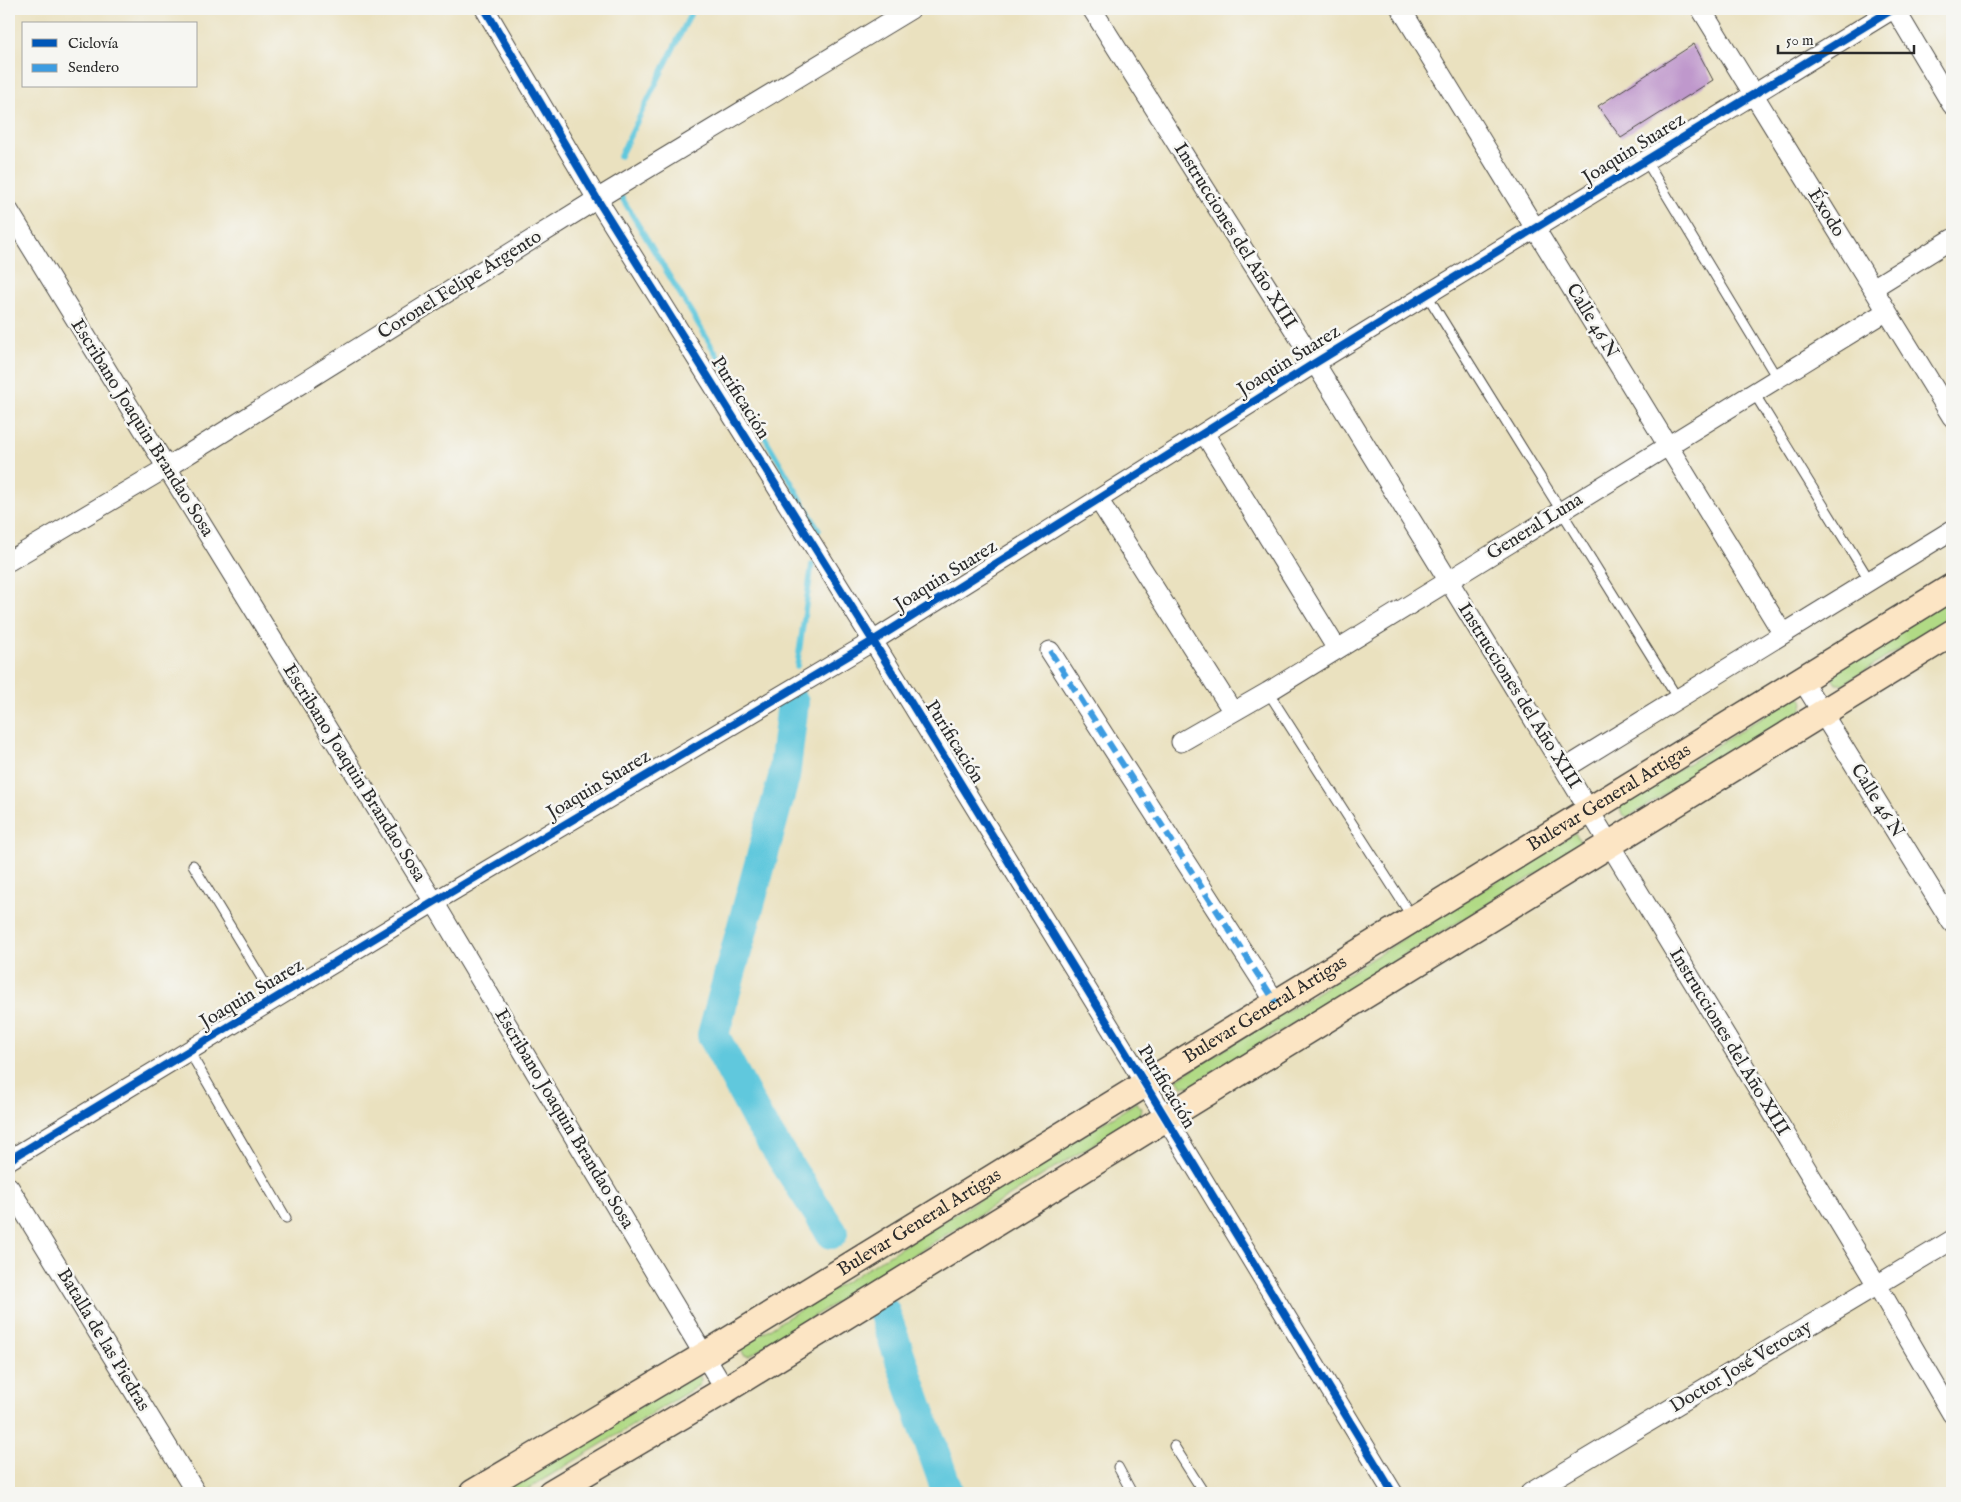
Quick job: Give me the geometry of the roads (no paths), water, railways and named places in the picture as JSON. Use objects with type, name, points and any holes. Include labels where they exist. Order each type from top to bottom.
[{"type":"street","name":"Purificación","points":[[485,9],[597,199],[873,641],[1393,1493]]},
{"type":"street","name":"Coronel Felipe Argento","points":[[9,561],[166,468],[597,199],[911,9]]},
{"type":"street","name":"Instrucciones del Año XIII","points":[[1092,9],[1315,364],[1564,769],[1877,1285],[1952,1414]]},
{"type":"street","name":"Calle 46 N","points":[[1401,9],[1783,634]]},
{"type":"street","name":"Éxodo","points":[[1701,9],[1952,417]]},
{"type":"street","name":"Joaquin Suarez","points":[[9,1160],[434,902],[873,641],[1315,364],[1894,9]]},
{"type":"street","points":[[1894,9],[1952,105]]},
{"type":"street","name":"Escribano Joaquin Brandao Sosa","points":[[9,211],[434,902],[725,1390]]},
{"type":"street","points":[[1873,288],[1952,239]]},
{"type":"street","name":"General Luna","points":[[1182,742],[1268,692],[1887,311]]},
{"type":"street","points":[[1204,433],[1337,649]]},
{"type":"street","points":[[1098,500],[1233,712]]},
{"type":"street","points":[[1564,769],[1952,530]]},
{"type":"street","name":"Bulevar General Artigas","points":[[473,1493],[704,1355],[1952,587]]},
{"type":"street","name":"Bulevar General Artigas","points":[[551,1493],[725,1390],[1952,633]]},
{"type":"street","points":[[1050,651],[1276,1003]]},
{"type":"street","name":"Calle 46 N","points":[[1802,680],[1952,922]]},
{"type":"street","name":"Batalla de las Piedras","points":[[9,1187],[196,1493]]},
{"type":"street","name":"Doctor José Verocay","points":[[1530,1493],[1555,1487],[1952,1240]]},
{"type":"lane","points":[[1646,161],[1777,378]]},
{"type":"lane","points":[[1427,295],[1678,699]]},
{"type":"lane","points":[[1754,392],[1870,581]]},
{"type":"lane","points":[[1268,692],[1413,919]]},
{"type":"lane","points":[[193,865],[275,1000]]},
{"type":"lane","points":[[189,1051],[286,1218]]},
{"type":"lane","points":[[1174,1446],[1204,1493]]},
{"type":"lane","points":[[1118,1467],[1132,1493]]},
{"type":"waterway","points":[[620,156],[693,9]]},
{"type":"waterway","points":[[622,198],[714,350],[819,530]]},
{"type":"waterway","points":[[797,666],[812,564]]},
{"type":"waterway","points":[[793,703],[784,777],[713,1035],[758,1120],[832,1233]]},
{"type":"waterway","points":[[884,1312],[948,1493]]}]
